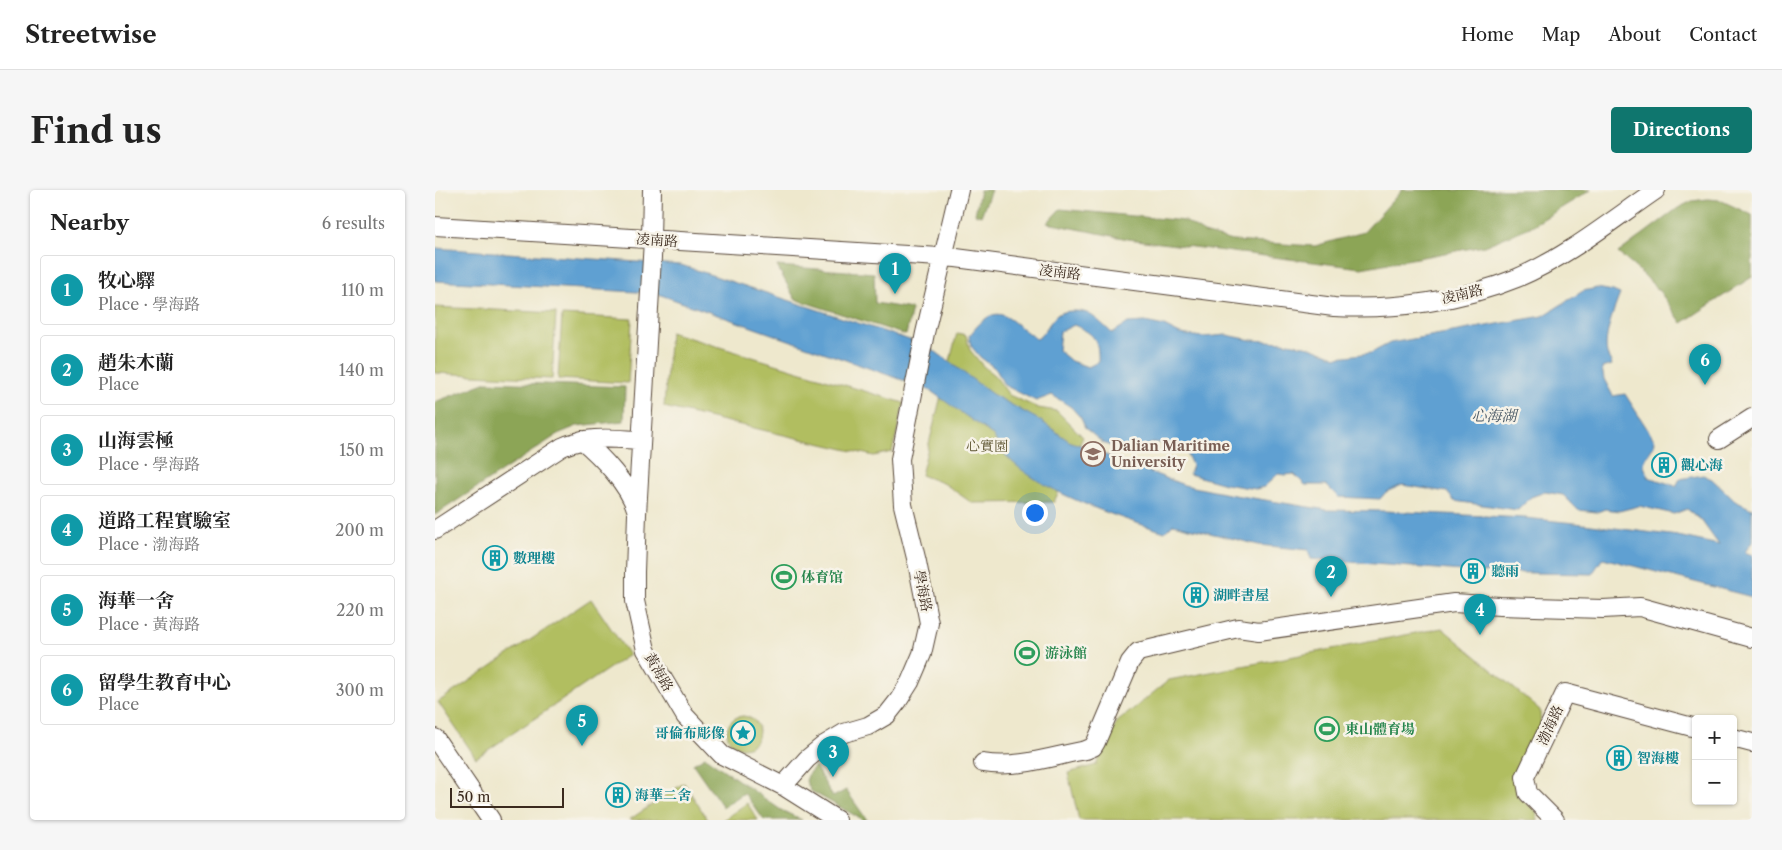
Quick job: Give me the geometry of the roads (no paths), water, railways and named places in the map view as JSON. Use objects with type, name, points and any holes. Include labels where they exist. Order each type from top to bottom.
[{"type":"street","points":[[652,190],[652,240]]},
{"type":"street","points":[[942,258],[959,190]]},
{"type":"street","name":"凌南路","points":[[435,226],[942,258],[1334,307],[1362,308],[1399,305],[1459,295],[1489,288],[1518,277],[1551,260],[1656,190]]},
{"type":"street","name":"黃海路","points":[[652,240],[637,514],[635,600],[646,650],[685,716],[722,755],[783,786],[837,820]]},
{"type":"street","name":"學海路","points":[[783,786],[807,759],[824,745],[844,733],[868,726],[887,715],[910,682],[922,654],[929,623],[903,505],[900,459],[942,258]]},
{"type":"street","points":[[1719,439],[1752,418]]},
{"type":"street","points":[[582,440],[599,455],[629,492],[637,514]]},
{"type":"street","points":[[435,530],[563,448],[582,440],[641,440]]},
{"type":"street","points":[[983,764],[1003,766],[1093,747],[1130,662],[1138,652],[1238,628],[1259,630],[1454,603],[1603,609],[1640,606],[1752,638]]},
{"type":"street","name":"渤海路","points":[[1555,820],[1529,793],[1525,777],[1565,693],[1692,727]]},
{"type":"street","points":[[435,738],[491,820]]},
{"type":"street","points":[[1737,739],[1752,743]]},
{"type":"water","name":"心海湖","points":[[435,248],[681,265],[928,346],[992,394],[1041,421],[1069,441],[1184,485],[1327,510],[1525,518],[1678,536],[1719,545],[1701,520],[1687,509],[1674,514],[1639,506],[1619,511],[1605,509],[1597,512],[1578,510],[1563,495],[1545,492],[1531,497],[1518,510],[1454,501],[1447,492],[1402,485],[1386,492],[1380,499],[1338,497],[1326,485],[1305,485],[1294,474],[1278,474],[1264,487],[1256,489],[1225,484],[1189,474],[1192,465],[1185,450],[1169,444],[1157,443],[1146,446],[1131,454],[1103,443],[1085,428],[1081,418],[1071,407],[1052,395],[1036,401],[1004,385],[996,369],[980,357],[971,346],[969,336],[988,317],[996,314],[1010,319],[1037,339],[1057,315],[1067,311],[1076,311],[1090,315],[1112,333],[1128,323],[1145,322],[1164,326],[1180,334],[1202,337],[1227,335],[1251,340],[1283,342],[1310,347],[1337,357],[1371,353],[1390,343],[1543,316],[1583,291],[1597,288],[1613,291],[1620,294],[1610,324],[1606,347],[1612,365],[1602,368],[1604,379],[1613,396],[1625,394],[1655,441],[1644,462],[1648,477],[1676,486],[1680,479],[1703,475],[1712,479],[1735,501],[1752,509],[1752,542],[1745,552],[1752,555],[1752,597],[1603,558],[1592,574],[1475,572],[1311,559],[1308,550],[1259,545],[1173,524],[1165,532],[1095,508],[1043,484],[1021,469],[1004,453],[994,436],[928,389],[655,293],[435,281]],"holes":[[[1074,325],[1091,335],[1096,343],[1098,362],[1088,367],[1071,361],[1058,350],[1060,332]]]},
{"type":"place","name":"牧心驛","points":[[895,294]]},
{"type":"place","name":"留學生教育中心","points":[[1705,385]]},
{"type":"place","name":"Dalian Maritime University","points":[[1093,454]]},
{"type":"place","name":"觀心海","points":[[1664,465]]},
{"type":"place","name":"數理樓","points":[[495,558]]},
{"type":"place","name":"聽雨","points":[[1473,571]]},
{"type":"place","name":"体育馆","points":[[784,577]]},
{"type":"place","name":"湖畔書屋","points":[[1196,595]]},
{"type":"place","name":"趙朱木蘭","points":[[1331,597]]},
{"type":"place","name":"道路工程實驗室","points":[[1480,635]]},
{"type":"place","name":"游泳館","points":[[1027,653]]},
{"type":"place","name":"東山體育場","points":[[1327,729]]},
{"type":"place","name":"哥倫布彫像","points":[[743,733]]},
{"type":"place","name":"海華一舍","points":[[582,746]]},
{"type":"place","name":"智海樓","points":[[1619,758]]},
{"type":"place","name":"山海雲極","points":[[833,777]]},
{"type":"place","name":"海華二舍","points":[[618,795]]},
{"type":"park label","name":"心實園","points":[[987,446]]}]
